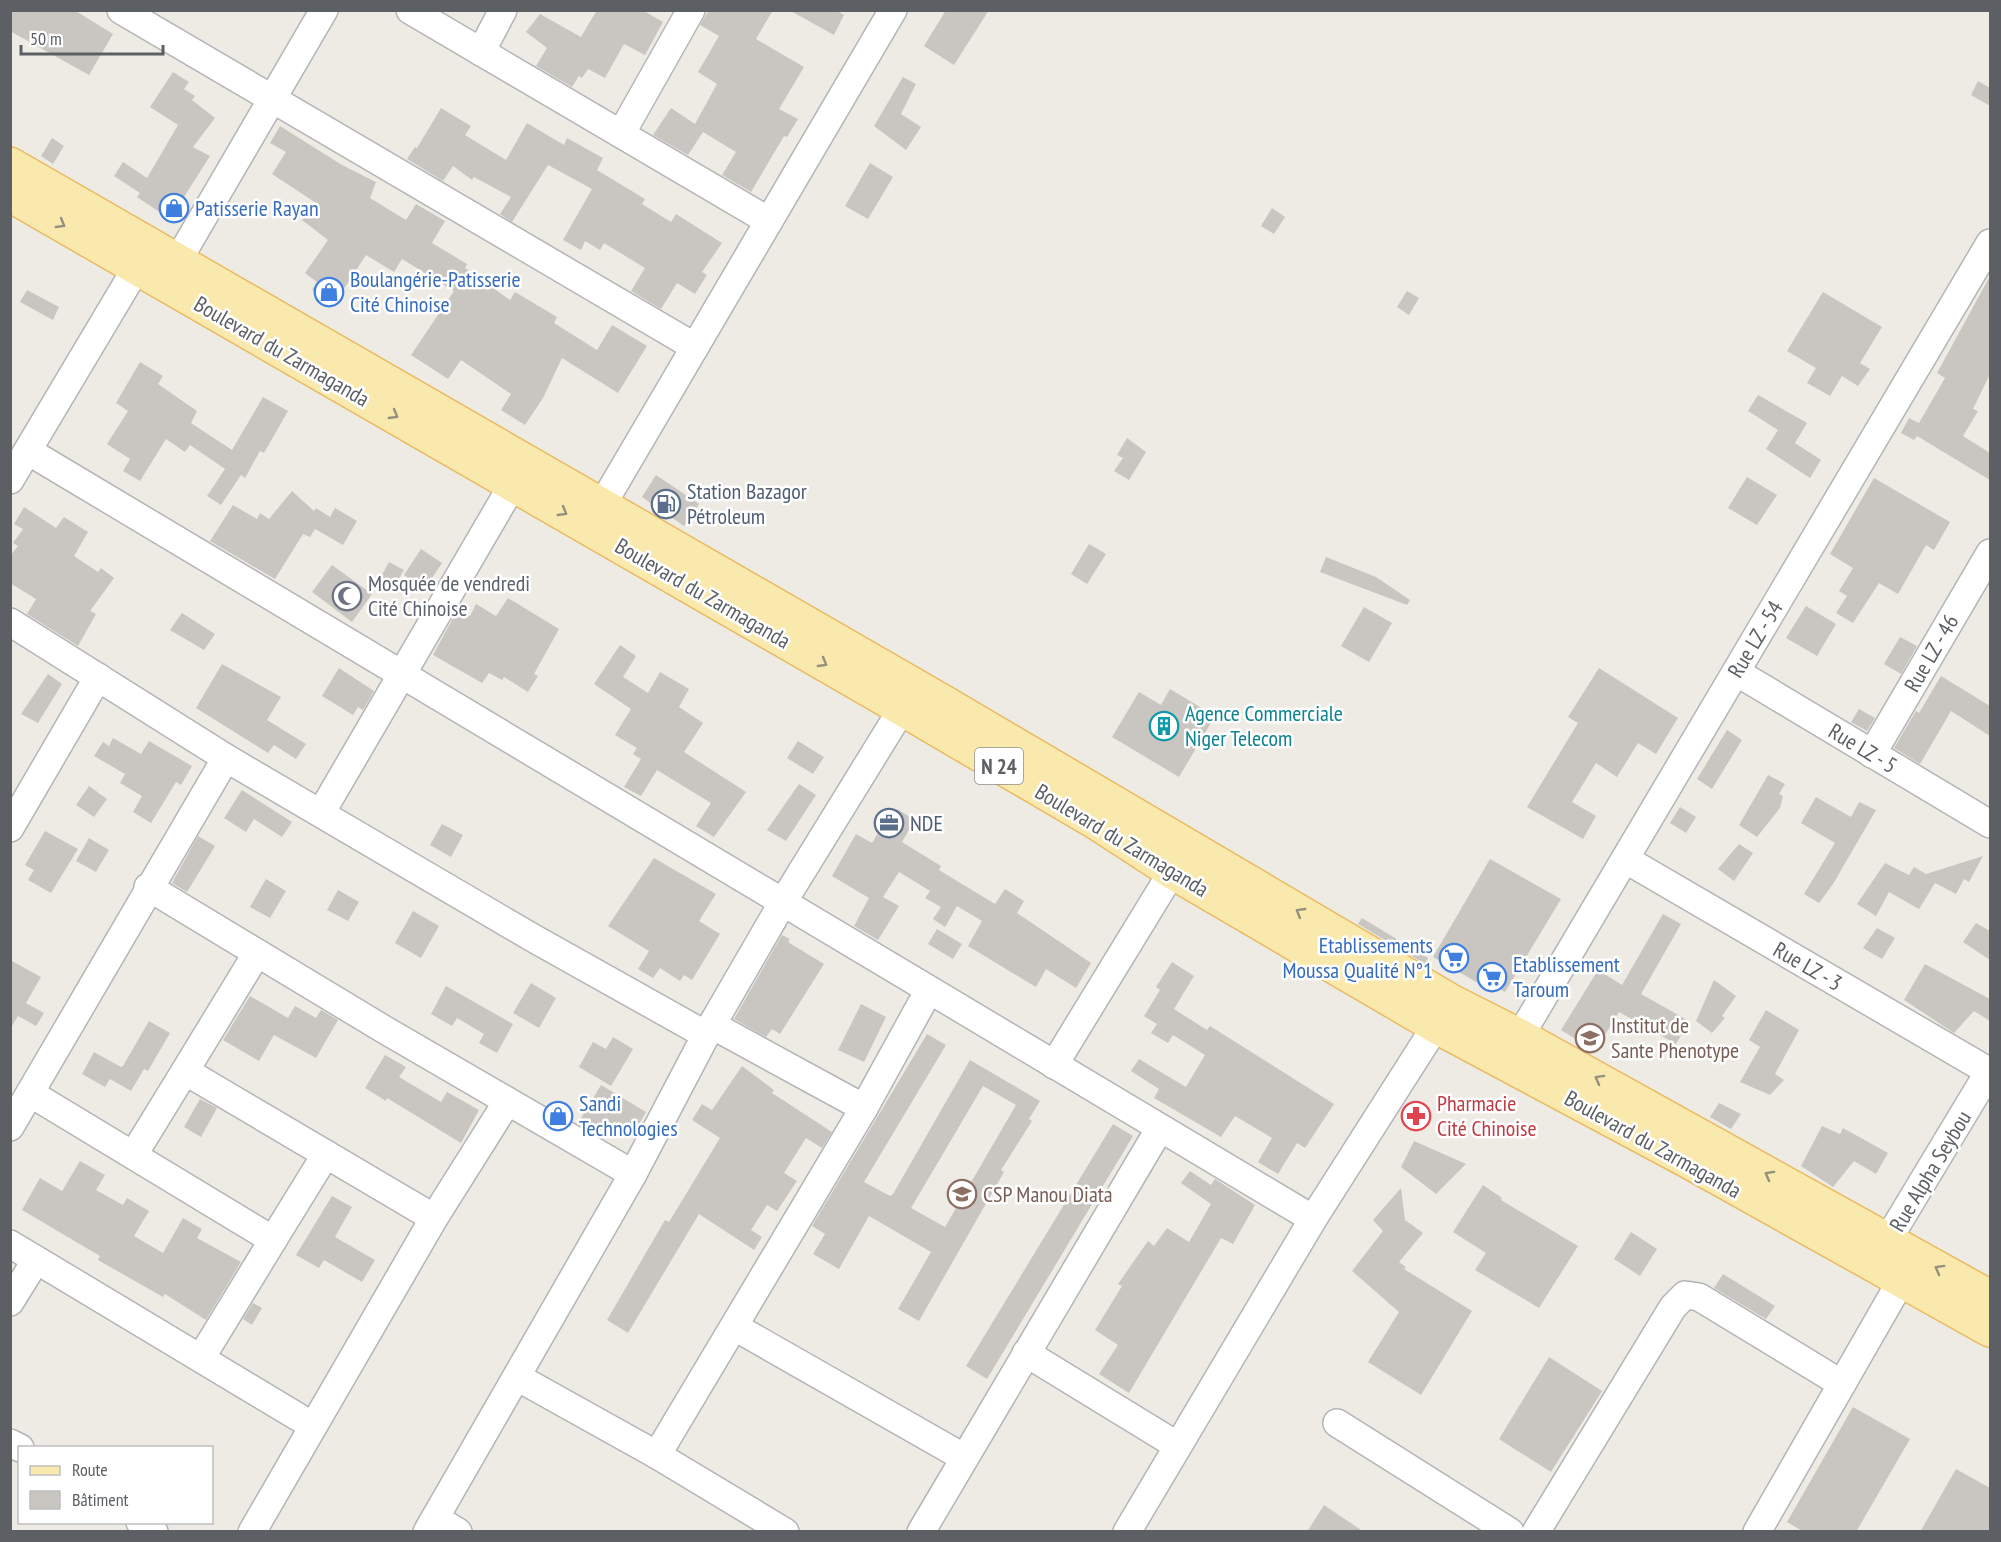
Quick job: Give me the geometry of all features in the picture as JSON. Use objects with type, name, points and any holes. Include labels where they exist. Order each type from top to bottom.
[{"type":"main road","name":"Boulevard du Zarmaganda","points":[[10,164],[602,505],[647,546],[902,709],[1095,822],[1172,872],[1444,1014],[1520,1036],[1990,1298]]},
{"type":"main road","name":"Boulevard du Zarmaganda","points":[[10,195],[513,484],[647,546],[1444,1014],[1684,1159],[1990,1330]]},
{"type":"street","points":[[121,10],[695,347]]},
{"type":"street","points":[[177,262],[324,10]]},
{"type":"street","points":[[410,10],[769,221]]},
{"type":"street","points":[[481,52],[503,10]]},
{"type":"street","points":[[621,134],[691,10]]},
{"type":"street","points":[[602,505],[893,10]]},
{"type":"street","name":"Rue LZ - 54","points":[[1520,1036],[1989,248]]},
{"type":"street","points":[[10,480],[137,267]]},
{"type":"street","points":[[28,452],[1313,1219]]},
{"type":"street","points":[[321,813],[513,484]]},
{"type":"street","name":"Rue LZ - 46","points":[[1872,753],[1990,553]]},
{"type":"street","points":[[10,622],[226,758],[533,938],[864,1108]]},
{"type":"street","name":"Rue LZ - 5","points":[[1736,672],[1990,824]]},
{"type":"street","points":[[10,828],[98,677]]},
{"type":"street","points":[[458,1532],[431,1525],[633,1174],[709,1030],[783,902],[902,709]]},
{"type":"street","points":[[10,1127],[148,887],[226,758]]},
{"type":"street","name":"Rue LZ - 3","points":[[1625,859],[1990,1071]]},
{"type":"street","points":[[1054,1065],[1172,872]]},
{"type":"street","points":[[148,887],[507,1102],[633,1174]]},
{"type":"street","points":[[134,1154],[257,953]]},
{"type":"street","points":[[657,1455],[735,1328],[864,1108],[929,990]]},
{"type":"street","points":[[1127,1532],[1313,1219],[1444,1014]]},
{"type":"street","points":[[185,1071],[435,1218]]},
{"type":"street","name":"Rue Alpha Seybou","points":[[1887,1241],[1990,1071]]},
{"type":"street","points":[[30,1093],[273,1240]]},
{"type":"street","points":[[252,1532],[435,1218],[507,1102]]},
{"type":"street","points":[[921,1532],[963,1457],[1160,1128]]},
{"type":"street","points":[[201,1358],[326,1154]]},
{"type":"street","points":[[10,1244],[314,1426]]},
{"type":"street","points":[[10,1302],[36,1260]]},
{"type":"street","points":[[1757,1532],[1901,1281]]},
{"type":"street","points":[[1536,1532],[1673,1307],[1685,1295],[1699,1297],[1842,1384]]},
{"type":"street","points":[[735,1328],[963,1457]]},
{"type":"street","points":[[1026,1353],[1178,1446]]},
{"type":"street","points":[[517,1377],[657,1455],[785,1532]]},
{"type":"street","points":[[1337,1423],[1505,1530]]},
{"type":"building","points":[[10,10],[74,10],[113,34],[89,75],[10,31]]},
{"type":"building","points":[[597,10],[642,10],[663,22],[645,55],[624,44],[605,78],[588,69],[582,78],[579,76],[572,87],[536,66],[547,48],[526,32],[540,14],[581,37]]},
{"type":"building","points":[[709,10],[773,10],[756,39],[804,67],[779,109],[798,119],[787,137],[784,136],[751,192],[722,175],[736,152],[703,132],[688,155],[653,135],[671,108],[695,124],[717,84],[698,72],[719,36],[700,25]]},
{"type":"building","points":[[789,10],[836,10],[844,15],[834,35]]},
{"type":"building","points":[[946,10],[989,10],[954,65],[924,46]]},
{"type":"building","points":[[173,72],[189,82],[184,89],[195,96],[192,100],[215,118],[193,147],[210,156],[170,219],[137,197],[140,193],[114,176],[123,162],[147,178],[178,125],[150,107]]},
{"type":"building","points":[[903,77],[916,84],[901,114],[921,127],[906,150],[874,126]]},
{"type":"building","points":[[1978,81],[1990,88],[1990,106],[1971,95]]},
{"type":"building","points":[[441,108],[471,126],[465,135],[506,160],[527,123],[564,145],[567,138],[603,158],[597,170],[645,199],[642,204],[671,222],[676,214],[722,243],[702,272],[707,275],[695,294],[677,283],[661,309],[631,291],[645,268],[604,243],[600,250],[585,241],[581,250],[563,240],[592,189],[548,165],[512,222],[500,214],[511,197],[474,177],[472,180],[453,166],[443,181],[407,159],[415,147],[417,148]]},
{"type":"building","points":[[280,126],[342,165],[376,182],[370,198],[406,220],[416,204],[445,221],[432,243],[467,264],[465,268],[510,300],[515,292],[557,317],[554,323],[597,350],[612,325],[647,346],[618,393],[562,358],[543,398],[525,425],[501,410],[511,394],[461,360],[448,379],[411,355],[454,291],[402,259],[394,272],[366,255],[334,304],[312,290],[317,282],[305,273],[328,240],[302,220],[316,203],[272,174],[286,152],[270,143]]},
{"type":"building","points":[[52,138],[64,146],[53,164],[41,156]]},
{"type":"building","points":[[870,163],[893,177],[868,219],[845,206]]},
{"type":"building","points":[[1272,208],[1285,217],[1274,234],[1261,226]]},
{"type":"building","points":[[1990,276],[1990,374],[1973,409],[1978,411],[1963,436],[1990,453],[1990,480],[1917,436],[1914,440],[1901,433],[1909,418],[1919,423],[1945,378],[1937,373]]},
{"type":"building","points":[[27,290],[59,307],[53,320],[20,302]]},
{"type":"building","points":[[1407,291],[1419,298],[1409,315],[1397,307]]},
{"type":"building","points":[[1823,292],[1882,327],[1860,363],[1870,369],[1858,386],[1842,376],[1830,396],[1807,383],[1816,368],[1787,351]]},
{"type":"building","points":[[140,362],[163,376],[158,384],[197,411],[191,423],[232,450],[263,397],[288,411],[264,453],[260,451],[245,478],[241,475],[221,505],[207,496],[225,469],[190,445],[185,452],[166,439],[140,481],[123,471],[130,459],[107,444],[128,411],[116,403]]},
{"type":"building","points":[[1758,395],[1807,423],[1795,443],[1821,460],[1810,478],[1766,449],[1778,430],[1748,411]]},
{"type":"building","points":[[1127,438],[1146,452],[1129,480],[1114,471],[1123,458],[1117,455]]},
{"type":"building","points":[[656,475],[699,504],[684,526],[642,497]]},
{"type":"building","points":[[1747,477],[1777,495],[1757,525],[1728,508]]},
{"type":"building","points":[[1874,478],[1950,522],[1934,550],[1926,545],[1898,594],[1879,583],[1853,623],[1836,613],[1847,596],[1839,591],[1853,568],[1830,554]]},
{"type":"building","points":[[292,491],[314,511],[316,508],[330,517],[335,508],[357,521],[343,545],[315,529],[310,537],[303,534],[275,579],[210,541],[233,505],[257,519],[260,513],[269,519]]},
{"type":"building","points":[[24,507],[56,528],[64,517],[88,532],[74,556],[98,572],[101,568],[114,578],[90,611],[96,614],[78,646],[27,614],[36,599],[10,583],[10,556],[18,546],[13,543],[23,529],[14,524]]},
{"type":"building","points":[[1089,544],[1106,554],[1087,584],[1071,574]]},
{"type":"building","points":[[421,549],[442,563],[425,589],[404,575]]},
{"type":"building","points":[[1326,557],[1376,577],[1410,600],[1407,605],[1320,572]]},
{"type":"building","points":[[389,562],[404,570],[392,590],[378,582]]},
{"type":"building","points":[[332,565],[372,594],[352,622],[312,592]]},
{"type":"building","points":[[508,598],[559,629],[534,674],[538,676],[528,692],[504,677],[502,680],[489,673],[482,683],[433,655],[458,609],[470,616],[476,604],[496,616]]},
{"type":"building","points":[[1806,606],[1836,624],[1817,656],[1786,638]]},
{"type":"building","points":[[1364,607],[1392,623],[1369,662],[1341,646]]},
{"type":"building","points":[[182,613],[215,634],[204,650],[170,630]]},
{"type":"building","points":[[1900,637],[1917,646],[1901,674],[1884,664]]},
{"type":"building","points":[[620,645],[636,656],[623,677],[648,693],[660,672],[689,689],[679,707],[703,723],[684,752],[746,792],[714,837],[696,826],[711,803],[657,770],[641,796],[624,787],[641,759],[633,754],[637,748],[615,735],[631,709],[594,684]]},
{"type":"building","points":[[222,664],[281,697],[267,720],[306,744],[296,759],[274,745],[268,753],[196,708]]},
{"type":"building","points":[[339,668],[374,691],[363,710],[358,707],[353,715],[322,696]]},
{"type":"building","points":[[1599,668],[1678,718],[1656,754],[1638,743],[1617,777],[1596,763],[1572,802],[1596,816],[1583,839],[1527,807],[1578,723],[1568,717]]},
{"type":"building","points":[[48,674],[62,684],[38,723],[21,714]]},
{"type":"building","points":[[1941,676],[1990,706],[1990,736],[1951,711],[1920,764],[1894,748],[1916,711],[1919,713]]},
{"type":"building","name":"Agence Commerciale Niger Telecom","points":[[1170,689],[1215,716],[1179,777],[1112,737],[1139,692],[1161,705]]},
{"type":"building","points":[[1859,709],[1875,718],[1867,731],[1851,722]]},
{"type":"building","points":[[1727,730],[1742,740],[1712,789],[1697,779]]},
{"type":"building","points":[[113,738],[141,754],[149,741],[192,766],[181,785],[176,782],[151,823],[133,812],[142,796],[120,783],[125,774],[94,756],[103,742],[109,746]]},
{"type":"building","points":[[798,741],[824,757],[813,774],[787,758]]},
{"type":"building","points":[[1768,775],[1785,784],[1779,794],[1783,796],[1780,808],[1757,837],[1739,825]]},
{"type":"building","points":[[799,784],[816,795],[786,841],[767,830]]},
{"type":"building","points":[[89,786],[107,799],[94,817],[76,805]]},
{"type":"building","points":[[242,790],[292,822],[282,837],[254,819],[246,832],[224,818]]},
{"type":"building","points":[[1816,797],[1851,817],[1859,802],[1876,810],[1833,884],[1819,903],[1804,894],[1835,843],[1801,823]]},
{"type":"building","points":[[1680,807],[1696,817],[1686,833],[1670,823]]},
{"type":"building","points":[[897,809],[915,820],[902,842],[941,866],[939,870],[995,904],[1005,889],[1024,901],[1017,913],[1091,963],[1076,988],[1046,969],[1036,987],[968,946],[982,921],[957,906],[945,927],[933,919],[941,907],[925,898],[930,891],[899,872],[883,897],[899,906],[878,940],[854,926],[869,898],[832,876],[856,834],[872,843],[887,818],[891,820]]},
{"type":"building","points":[[442,824],[463,835],[451,857],[430,845]]},
{"type":"building","points":[[45,831],[78,849],[51,893],[28,880],[34,870],[25,865]]},
{"type":"building","points":[[198,836],[215,846],[187,892],[172,883]]},
{"type":"building","points":[[89,838],[109,850],[96,872],[76,861]]},
{"type":"building","points":[[1739,844],[1753,853],[1734,881],[1718,869]]},
{"type":"building","points":[[1983,856],[1969,882],[1964,879],[1956,894],[1935,883],[1919,909],[1889,892],[1876,916],[1857,904],[1885,863],[1909,875],[1914,867],[1926,874]]},
{"type":"building","points":[[654,858],[716,894],[699,921],[720,934],[692,980],[684,975],[680,981],[660,968],[653,978],[638,969],[649,951],[608,926]]},
{"type":"building","points":[[1490,859],[1561,899],[1505,992],[1493,985],[1490,990],[1433,957]]},
{"type":"building","points":[[266,879],[286,891],[270,918],[250,907]]},
{"type":"building","points":[[338,890],[359,902],[348,921],[327,910]]},
{"type":"building","points":[[413,911],[439,926],[421,958],[395,943]]},
{"type":"building","points":[[1663,914],[1681,924],[1641,994],[1689,1021],[1676,1044],[1619,1012],[1595,1051],[1561,1030],[1598,970],[1622,985]]},
{"type":"building","points":[[1362,918],[1428,958],[1425,964],[1358,924]]},
{"type":"building","points":[[1976,923],[1990,931],[1990,960],[1963,942]]},
{"type":"building","points":[[1877,928],[1895,938],[1882,959],[1863,948]]},
{"type":"building","points":[[937,929],[962,944],[953,959],[928,944]]},
{"type":"building","points":[[782,935],[790,939],[788,942],[824,964],[780,1034],[772,1029],[766,1037],[734,1019]]},
{"type":"building","points":[[10,960],[41,977],[26,1003],[44,1013],[36,1026],[18,1016],[10,1029]]},
{"type":"building","points":[[1172,962],[1194,976],[1174,1009],[1207,1030],[1210,1026],[1334,1104],[1305,1148],[1297,1143],[1278,1174],[1258,1162],[1272,1138],[1235,1116],[1221,1137],[1154,1098],[1159,1089],[1131,1071],[1139,1059],[1186,1087],[1205,1055],[1173,1035],[1168,1043],[1151,1033],[1157,1024],[1144,1016],[1160,990],[1156,987]]},
{"type":"building","points":[[1925,964],[1990,999],[1990,1021],[1974,1011],[1954,1033],[1904,1000]]},
{"type":"building","points":[[1714,980],[1736,996],[1722,1016],[1725,1018],[1712,1033],[1696,1021]]},
{"type":"building","points":[[531,983],[556,998],[539,1028],[513,1013]]},
{"type":"building","points":[[446,986],[513,1024],[497,1053],[479,1043],[484,1034],[457,1018],[452,1026],[431,1014]]},
{"type":"building","points":[[250,996],[288,1018],[295,1006],[316,1018],[321,1010],[338,1020],[316,1058],[274,1035],[259,1061],[223,1040]]},
{"type":"building","points":[[861,1004],[886,1017],[864,1062],[838,1050]]},
{"type":"building","points":[[1766,1010],[1799,1030],[1775,1074],[1784,1080],[1770,1095],[1740,1082],[1760,1047],[1749,1040]]},
{"type":"building","points":[[149,1021],[170,1033],[148,1071],[144,1069],[131,1091],[110,1079],[105,1087],[82,1074],[94,1052],[123,1066]]},
{"type":"building","points":[[927,1034],[946,1045],[864,1182],[890,1196],[893,1194],[970,1060],[1040,1101],[1029,1119],[1032,1121],[1001,1170],[1004,1172],[919,1321],[898,1309],[931,1252],[869,1216],[839,1269],[813,1254],[825,1234],[812,1226]],"holes":[[[983,1086],[1016,1105],[945,1227],[911,1208]]]},
{"type":"building","points":[[613,1037],[633,1049],[611,1086],[579,1067],[593,1042],[606,1049]]},
{"type":"building","points":[[385,1055],[406,1067],[399,1077],[441,1102],[447,1092],[479,1110],[461,1143],[387,1098],[386,1101],[365,1088]]},
{"type":"building","points":[[742,1066],[774,1090],[772,1093],[832,1132],[822,1148],[806,1138],[784,1173],[797,1181],[777,1211],[767,1205],[751,1230],[762,1237],[754,1250],[699,1214],[628,1333],[607,1320],[665,1220],[669,1222],[720,1138],[692,1120],[702,1104],[712,1110]]},
{"type":"building","points":[[601,1085],[646,1112],[632,1136],[607,1121],[601,1130],[581,1118]]},
{"type":"building","points":[[200,1099],[217,1108],[201,1137],[184,1127]]},
{"type":"building","points":[[1719,1103],[1741,1114],[1731,1129],[1710,1117]]},
{"type":"building","points":[[1113,1124],[1133,1136],[987,1379],[966,1366]]},
{"type":"building","points":[[1822,1126],[1840,1134],[1843,1128],[1888,1153],[1876,1174],[1854,1161],[1833,1187],[1801,1166]]},
{"type":"building","points":[[1414,1141],[1466,1164],[1436,1194],[1401,1167]]},
{"type":"building","points":[[80,1161],[105,1175],[96,1190],[123,1205],[127,1198],[149,1211],[134,1236],[163,1253],[183,1218],[202,1229],[197,1238],[241,1262],[206,1320],[165,1294],[163,1297],[98,1260],[100,1256],[22,1210],[40,1178],[62,1191]]},
{"type":"building","points":[[1190,1171],[1211,1185],[1215,1179],[1255,1205],[1233,1244],[1221,1238],[1129,1393],[1099,1374],[1118,1345],[1095,1330],[1122,1286],[1118,1284],[1148,1241],[1154,1246],[1167,1228],[1189,1242],[1211,1204],[1181,1183]]},
{"type":"building","points":[[1483,1185],[1502,1198],[1501,1200],[1578,1246],[1539,1308],[1475,1270],[1486,1253],[1453,1232]]},
{"type":"building","points":[[1401,1188],[1405,1220],[1423,1233],[1399,1262],[1406,1267],[1404,1269],[1472,1311],[1421,1395],[1368,1362],[1399,1312],[1352,1271],[1383,1231],[1373,1220]]},
{"type":"building","points":[[332,1196],[352,1207],[335,1237],[375,1260],[362,1282],[324,1260],[319,1268],[296,1255]]},
{"type":"building","points":[[1631,1232],[1657,1249],[1640,1276],[1614,1259]]},
{"type":"building","points":[[1723,1274],[1775,1306],[1766,1319],[1714,1288]]},
{"type":"building","points":[[253,1303],[262,1308],[252,1325],[243,1319]]},
{"type":"building","points":[[1549,1357],[1602,1391],[1551,1472],[1499,1439]]},
{"type":"building","points":[[1853,1407],[1910,1439],[1856,1532],[1804,1532],[1787,1522]]},
{"type":"building","points":[[1956,1469],[1990,1488],[1990,1532],[1920,1532]]},
{"type":"building","points":[[1324,1505],[1364,1532],[1307,1532]]},
{"type":"place","name":"Patisserie Rayan","points":[[174,208]]},
{"type":"place","name":"Boulangérie-Patisserie Cité Chinoise","points":[[329,292]]},
{"type":"place","name":"Station Bazagor Pétroleum","points":[[666,504]]},
{"type":"place","name":"Mosquée de vendredi Cité Chinoise","points":[[347,596]]},
{"type":"place","name":"Agence Commerciale Niger Telecom","points":[[1164,726]]},
{"type":"place","name":"NDE","points":[[889,823]]},
{"type":"place","name":"Etablissements Moussa Qualité N°1","points":[[1454,958]]},
{"type":"place","name":"Etablissement Taroum","points":[[1492,977]]},
{"type":"place","name":"Institut de Sante Phenotype","points":[[1590,1038]]},
{"type":"place","name":"Sandi Technologies","points":[[558,1116]]},
{"type":"place","name":"Pharmacie Cité Chinoise","points":[[1416,1116]]},
{"type":"place","name":"CSP Manou Diata","points":[[962,1194]]}]
